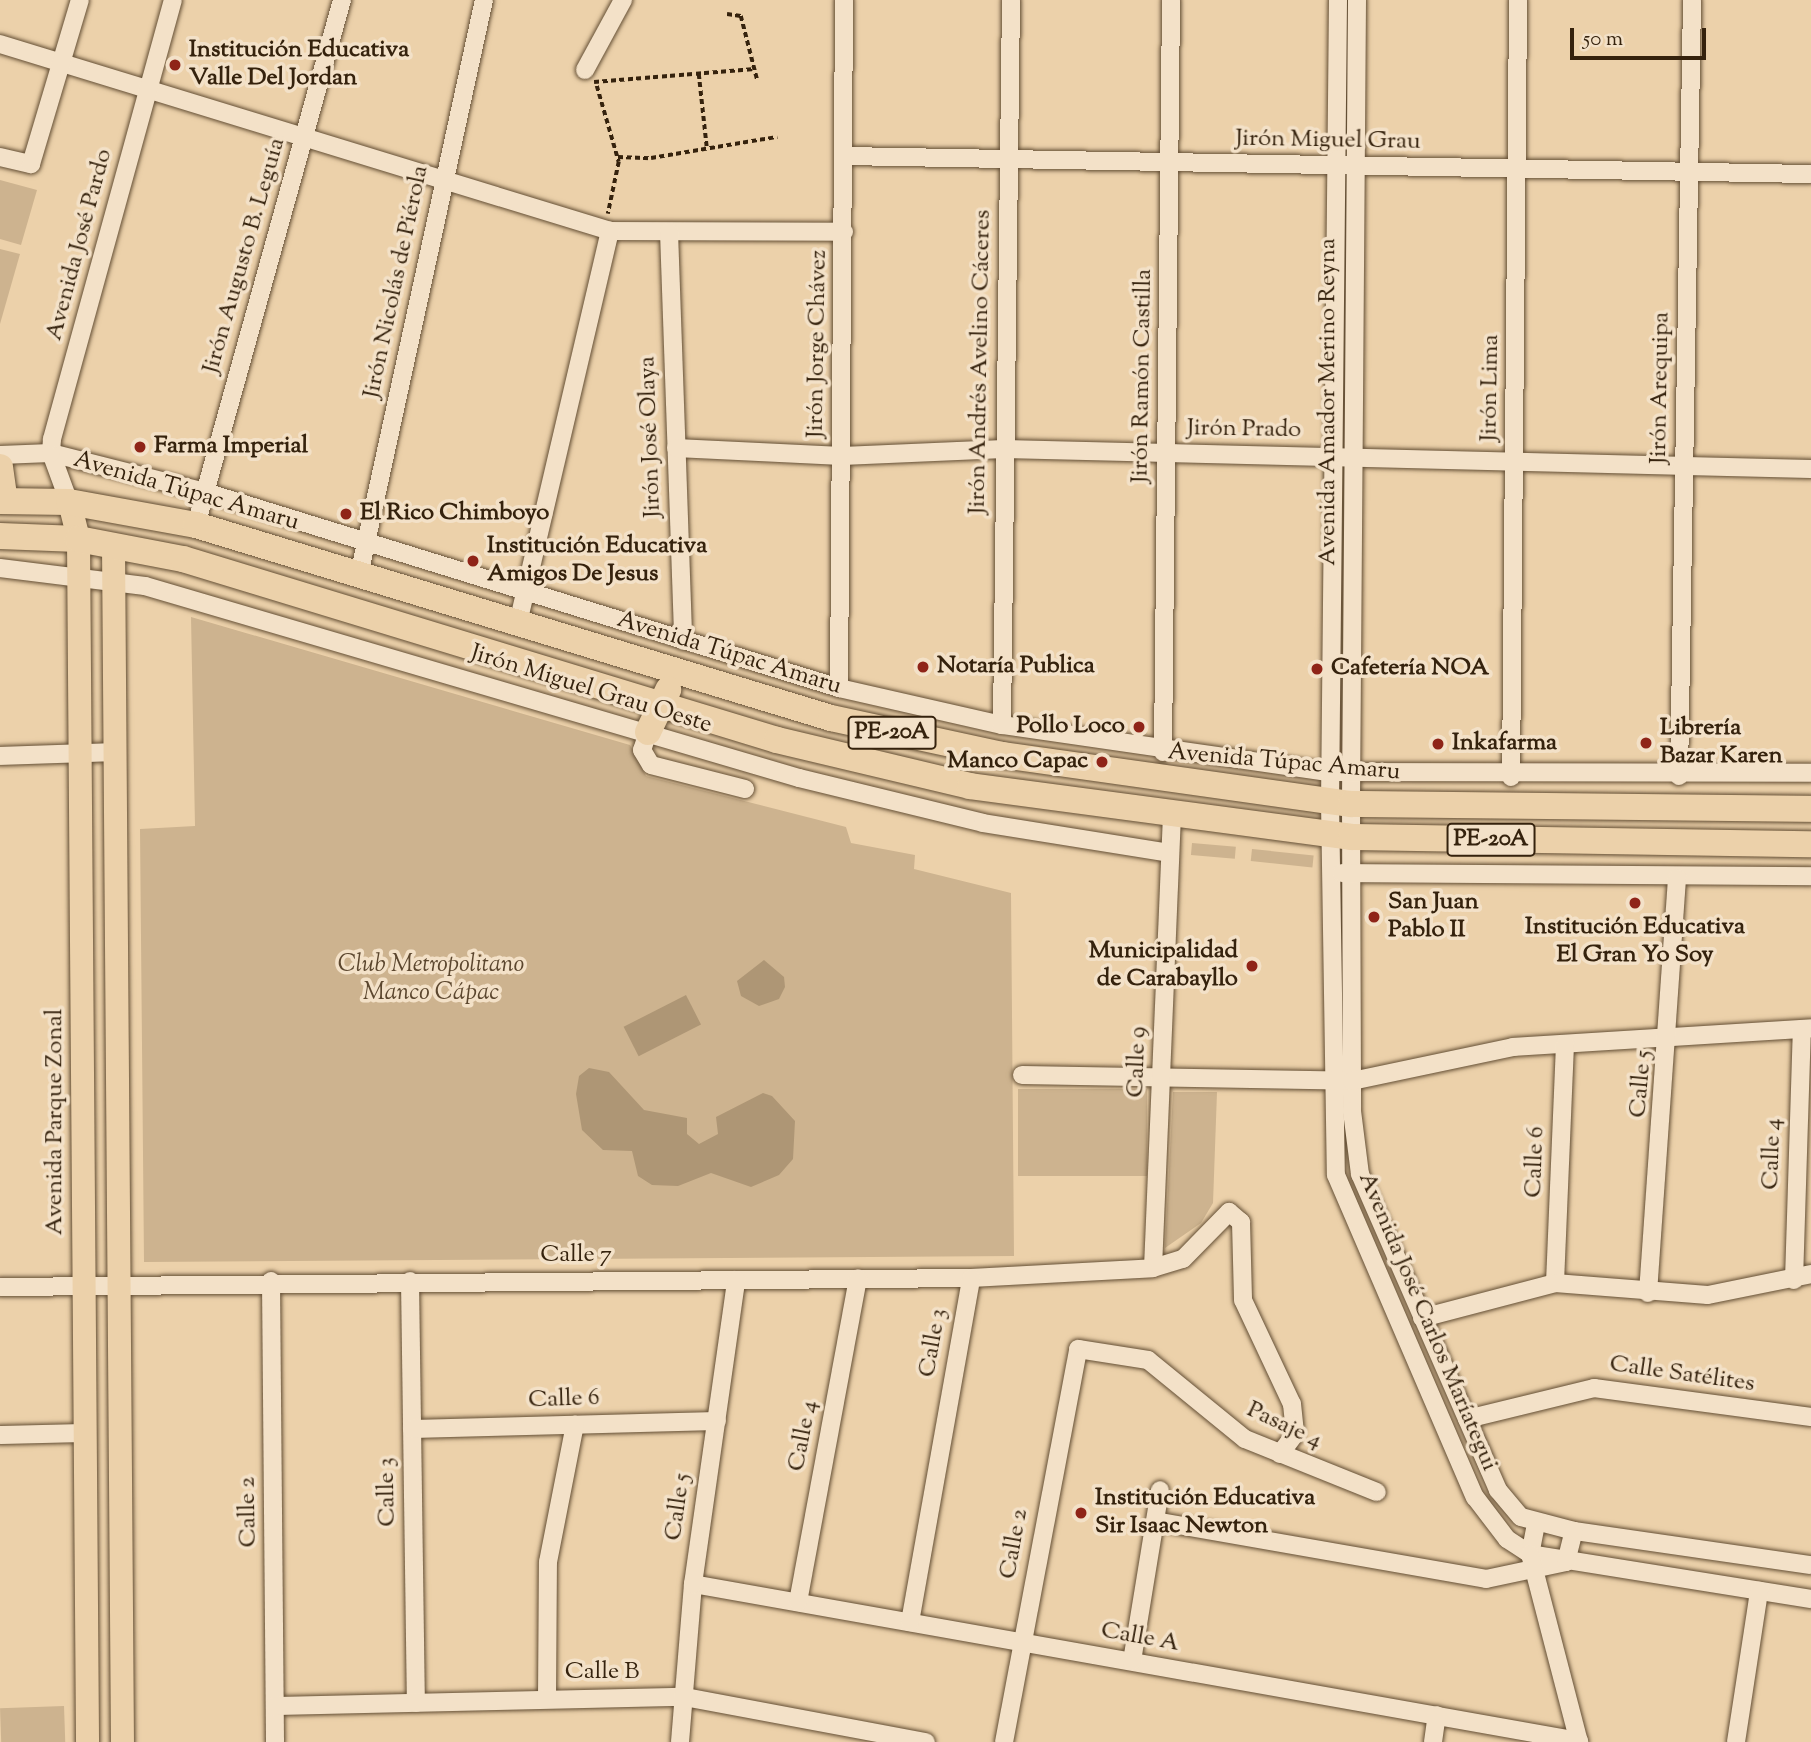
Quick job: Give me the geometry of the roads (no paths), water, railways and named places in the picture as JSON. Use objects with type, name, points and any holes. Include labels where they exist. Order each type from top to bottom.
[{"type":"highway","points":[[0,467],[2,501]]},
{"type":"highway","name":"Avenida Túpac Amaru","points":[[2,501],[69,502],[196,525],[674,670],[915,738],[1340,803],[1811,809]]},
{"type":"highway","name":"PE-20A","points":[[0,536],[78,539],[196,563],[664,705],[918,776],[1172,816],[1341,836],[1679,844],[1811,844]]},
{"type":"highway","points":[[648,732],[664,705],[674,670]]},
{"type":"highway","points":[[1679,809],[1679,844]]},
{"type":"main road","name":"Avenida Parque Zonal","points":[[69,502],[78,539],[87,1742]]},
{"type":"main road","points":[[113,545],[122,1742]]},
{"type":"street","points":[[0,157],[31,164],[80,0]]},
{"type":"street","name":"Avenida José Pardo","points":[[51,453],[173,0]]},
{"type":"street","name":"Jirón Augusto B. Leguía","points":[[196,525],[342,0]]},
{"type":"street","name":"Jirón Nicolás de Piérola","points":[[359,575],[484,0]]},
{"type":"street","points":[[585,70],[623,0]]},
{"type":"street","name":"Jirón Jorge Chávez","points":[[839,688],[845,156],[844,0]]},
{"type":"street","name":"Jirón Andrés Avelino Cáceres","points":[[1002,725],[1011,0]]},
{"type":"street","name":"Jirón Ramón Castilla","points":[[1163,752],[1171,0]]},
{"type":"street","name":"Avenida Amador Merino Reyna","points":[[1338,0],[1330,772],[1340,803]]},
{"type":"street","name":"Avenida Amador Merino Reyna","points":[[1340,803],[1351,772],[1357,0]]},
{"type":"street","name":"Jirón Lima","points":[[1511,777],[1518,0]]},
{"type":"street","name":"Jirón Arequipa","points":[[1679,776],[1692,0]]},
{"type":"street","points":[[0,44],[443,183],[608,230],[844,232]]},
{"type":"street","name":"Jirón Miguel Grau","points":[[845,156],[1811,174]]},
{"type":"street","points":[[518,623],[608,230]]},
{"type":"street","name":"Jirón José Olaya","points":[[669,232],[683,641]]},
{"type":"street","name":"Jirón Prado","points":[[676,448],[842,456],[1004,449],[1811,469]]},
{"type":"street","points":[[51,453],[69,502]]},
{"type":"street","name":"Avenida Túpac Amaru","points":[[0,456],[51,453],[205,492],[365,546],[839,688],[1002,725],[1163,752],[1330,772],[1511,777],[1811,773]]},
{"type":"street","name":"Jirón Miguel Grau Oeste","points":[[0,568],[78,574],[113,580],[648,732],[983,823],[1170,853]]},
{"type":"street","points":[[648,732],[642,750],[651,765],[745,789]]},
{"type":"street","points":[[0,756],[115,752]]},
{"type":"street","name":"Avenida José Carlos Maríategui","points":[[1340,803],[1341,836],[1351,874],[1352,1081],[1360,1174],[1498,1490],[1536,1524]]},
{"type":"street","name":"Calle 9","points":[[1153,1268],[1172,816]]},
{"type":"street","name":"Avenida José Carlos Maríategui","points":[[1341,836],[1330,873],[1332,1152],[1342,1196],[1475,1497],[1507,1539],[1532,1563]]},
{"type":"street","points":[[1330,873],[1677,878],[1811,876]]},
{"type":"street","name":"Calle 5","points":[[1648,1293],[1670,1037],[1677,878]]},
{"type":"street","points":[[1022,1075],[1352,1081],[1472,1054],[1565,1044],[1806,1029]]},
{"type":"street","name":"Calle 4","points":[[1802,1277],[1806,1029]]},
{"type":"street","name":"Calle 6","points":[[1555,1283],[1565,1044]]},
{"type":"street","name":"Calle 7","points":[[0,1287],[119,1282],[971,1278],[1153,1268],[1183,1259],[1217,1218],[1237,1216],[1243,1300],[1292,1404],[1295,1434],[1280,1454]]},
{"type":"street","points":[[1422,1318],[1555,1283],[1648,1293],[1708,1295],[1802,1277]]},
{"type":"street","name":"Calle 3","points":[[910,1622],[971,1278]]},
{"type":"street","name":"Calle 4","points":[[798,1602],[858,1279]]},
{"type":"street","name":"Calle 5","points":[[680,1742],[693,1584],[736,1280]]},
{"type":"street","name":"Calle 2","points":[[271,1281],[275,1742]]},
{"type":"street","name":"Calle 3","points":[[410,1281],[416,1703]]},
{"type":"street","name":"Pasaje 4","points":[[1073,1355],[1087,1348],[1148,1360],[1245,1439],[1377,1492]]},
{"type":"street","name":"Calle 2","points":[[1004,1742],[1073,1355]]},
{"type":"street","name":"Calle Satélites","points":[[1466,1419],[1594,1388],[1811,1417]]},
{"type":"street","name":"Calle 6","points":[[412,1429],[717,1421]]},
{"type":"street","points":[[547,1698],[548,1562],[575,1425]]},
{"type":"street","points":[[0,1435],[85,1433]]},
{"type":"street","points":[[1132,1661],[1160,1490]]},
{"type":"street","points":[[1155,1521],[1486,1579],[1532,1563],[1566,1562],[1811,1599]]},
{"type":"street","points":[[1579,1741],[1532,1563],[1536,1524],[1811,1565]]},
{"type":"street","points":[[1566,1562],[1574,1531]]},
{"type":"street","name":"Calle A","points":[[693,1584],[1579,1741]]},
{"type":"street","points":[[1736,1742],[1759,1591]]},
{"type":"street","name":"Calle B","points":[[275,1706],[685,1697],[886,1738],[926,1742]]},
{"type":"street","points":[[1433,1742],[1437,1715]]},
{"type":"place","name":"Institución Educativa Valle Del Jordan","points":[[175,65]]},
{"type":"place","name":"Farma Imperial","points":[[140,447]]},
{"type":"place","name":"El Rico Chimboyo","points":[[346,514]]},
{"type":"place","name":"Institución Educativa Amigos De Jesus","points":[[473,561]]},
{"type":"place","name":"Notaría Publica","points":[[923,667]]},
{"type":"place","name":"Cafetería NOA","points":[[1317,669]]},
{"type":"place","name":"Pollo Loco","points":[[1139,727]]},
{"type":"place","name":"Librería Bazar Karen","points":[[1646,743]]},
{"type":"place","name":"Inkafarma","points":[[1438,744]]},
{"type":"place","name":"Manco Capac","points":[[1102,762]]},
{"type":"place","name":"Institución Educativa El Gran Yo Soy","points":[[1635,903]]},
{"type":"place","name":"San Juan Pablo II","points":[[1374,917]]},
{"type":"place","name":"Municipalidad de Carabayllo","points":[[1252,966]]},
{"type":"place","name":"Institución Educativa Sir Isaac Newton","points":[[1081,1513]]},
{"type":"park label","name":"Club Metropolitano Manco Cápac","points":[[431,980]]}]
